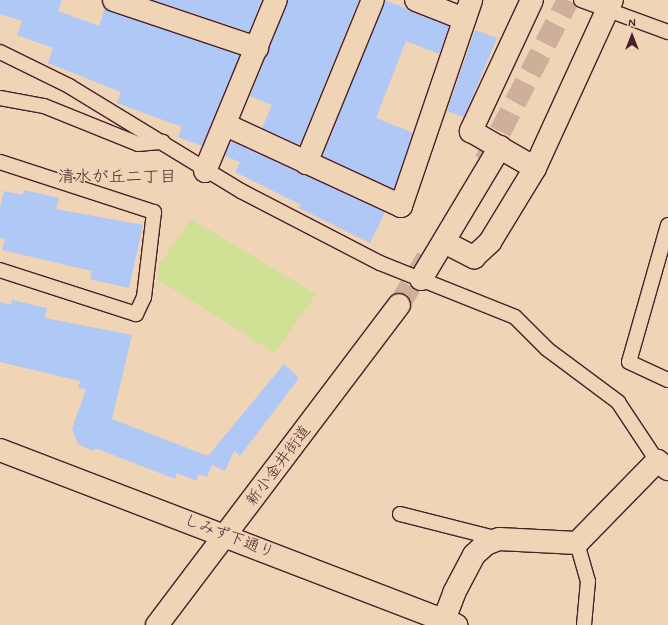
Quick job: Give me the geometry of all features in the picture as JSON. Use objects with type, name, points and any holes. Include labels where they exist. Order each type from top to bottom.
[{"type":"street","points":[[114,0],[257,48]]},
{"type":"street","points":[[205,171],[226,125],[276,0]]},
{"type":"street","points":[[306,163],[373,0]]},
{"type":"street","points":[[226,125],[401,206],[468,10],[416,0]]},
{"type":"street","points":[[532,0],[471,131],[535,168]]},
{"type":"street","points":[[444,242],[474,257],[490,242],[535,168],[610,4]]},
{"type":"street","points":[[420,279],[500,148]]},
{"type":"street","name":"新小金井街道","points":[[157,625],[226,536],[399,305]]},
{"type":"street","name":"しみず下通り","points":[[0,450],[226,536],[447,623]]},
{"type":"street","points":[[447,623],[454,593],[474,554],[486,544],[500,539],[577,543],[662,465]]},
{"type":"lane","points":[[581,0],[610,4],[668,32]]},
{"type":"lane","points":[[0,52],[69,86],[163,142],[205,171],[241,192],[380,262],[515,317],[547,349],[618,402],[662,465]]},
{"type":"lane","points":[[0,98],[44,106],[138,144],[163,142]]},
{"type":"lane","points":[[0,162],[154,212],[144,297],[136,314],[0,270]]},
{"type":"lane","points":[[668,225],[629,362],[668,380]]},
{"type":"lane","points":[[400,514],[500,539]]},
{"type":"lane","points":[[577,543],[588,581],[584,625]]},
{"type":"green space","points":[[191,219],[316,294],[275,353],[157,279],[159,265]]},
{"type":"building","points":[[0,0],[62,0],[58,11],[99,26],[105,8],[240,55],[202,146],[178,137],[182,127],[117,103],[121,92],[48,63],[53,48],[17,35],[22,21],[0,14]]},
{"type":"building","points":[[153,0],[262,0],[249,32]]},
{"type":"building","points":[[288,0],[359,0],[300,145],[262,128],[272,105],[250,96]]},
{"type":"building","points":[[385,0],[449,26],[439,54],[406,41],[376,118],[413,133],[394,189],[322,156]]},
{"type":"building","points":[[475,30],[497,38],[464,117],[447,111]]},
{"type":"building","points":[[231,141],[385,212],[370,243],[299,208],[301,205],[235,172],[240,162],[225,156]]},
{"type":"building","points":[[24,190],[59,198],[56,209],[143,225],[129,288],[90,279],[92,271],[2,250],[5,239],[0,238],[0,207],[4,191],[23,195]]},
{"type":"building","points":[[12,300],[47,308],[45,318],[132,335],[112,419],[208,456],[284,364],[299,378],[240,456],[234,451],[225,471],[212,465],[207,477],[199,474],[196,481],[177,473],[175,479],[95,448],[94,451],[78,444],[72,429],[86,389],[78,388],[80,381],[0,362],[0,302],[11,305]]},
{"type":"tunnel","points":[[485,161],[568,0]]},
{"type":"tunnel","points":[[399,305],[427,258]]},
{"type":"district","name":"清水が丘二丁目","points":[[117,178]]}]
